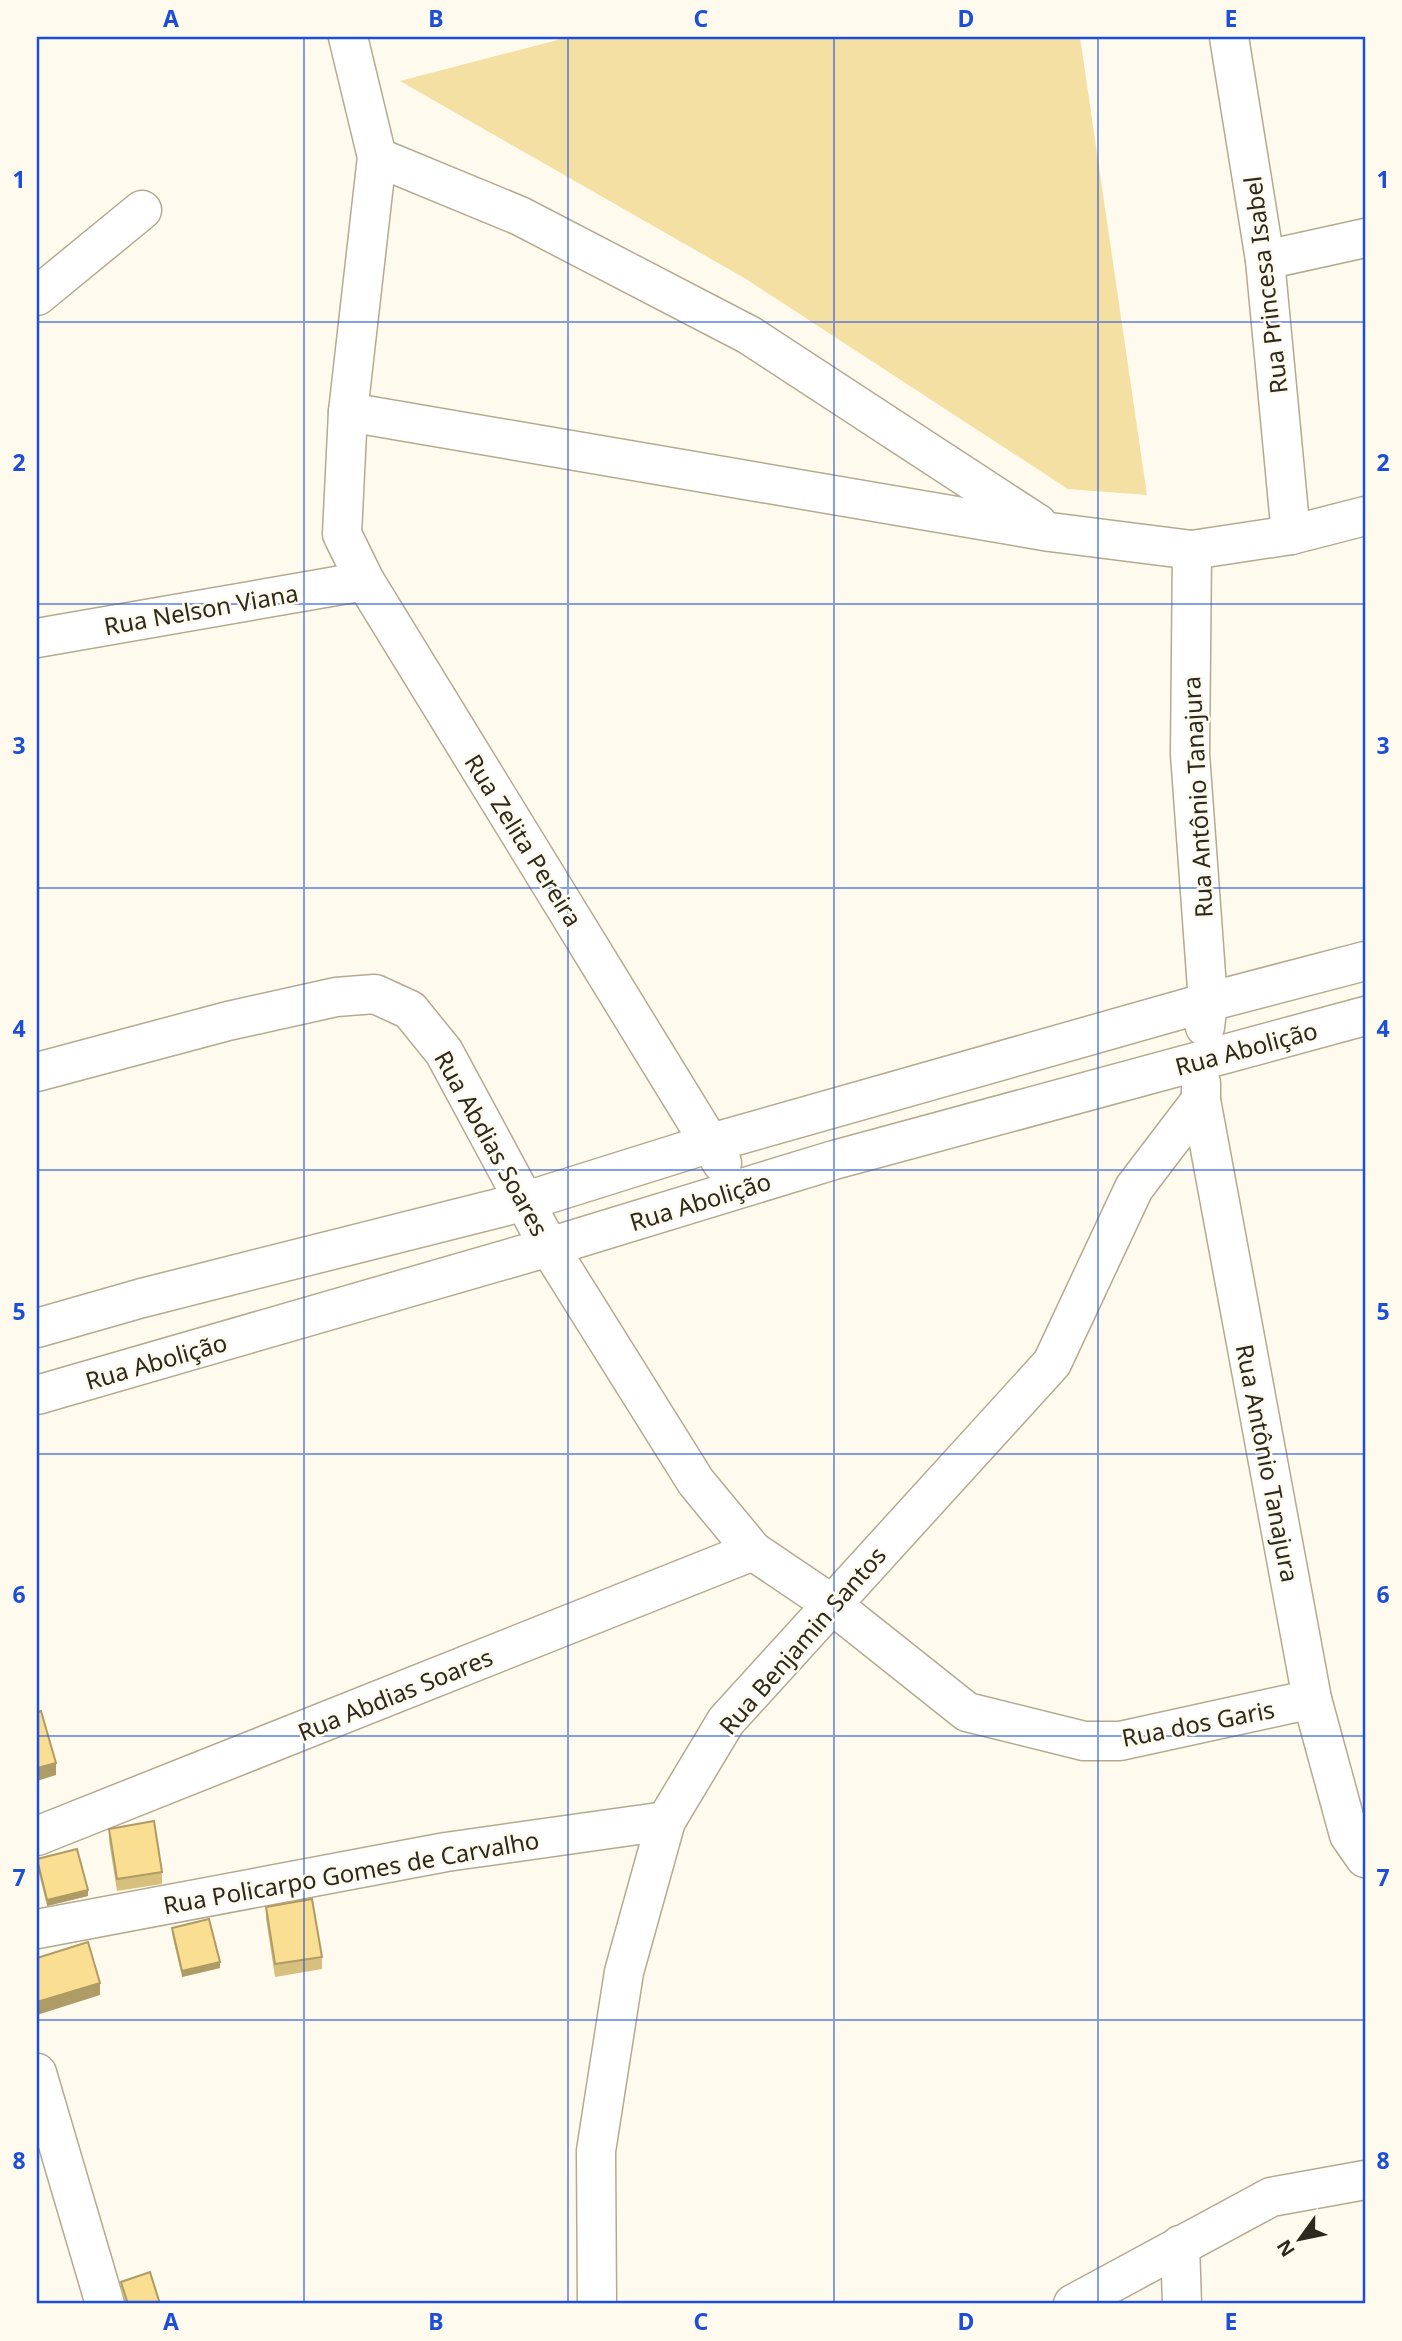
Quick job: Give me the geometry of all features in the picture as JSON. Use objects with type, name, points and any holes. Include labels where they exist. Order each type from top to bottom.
[{"type":"street","points":[[348,37],[377,157],[348,411],[1050,532],[1192,550],[1291,535],[1365,518]]},
{"type":"street","name":"Rua Princesa Isabel","points":[[1230,37],[1265,260],[1291,535]]},
{"type":"street","points":[[377,157],[520,216],[749,335],[1050,532]]},
{"type":"street","points":[[37,296],[142,210]]},
{"type":"street","points":[[1265,260],[1365,238]]},
{"type":"street","name":"Rua Zelita Pereira","points":[[348,411],[342,534],[365,581],[711,1143],[737,1190]]},
{"type":"street","name":"Rua Antônio Tanajura","points":[[1192,550],[1190,754],[1208,1002],[1200,1100],[1312,1699],[1349,1835],[1365,1858]]},
{"type":"street","name":"Rua Nelson Viana","points":[[37,638],[365,581]]},
{"type":"street","points":[[37,1328],[142,1297],[526,1201],[711,1143],[1208,1002],[1365,961]]},
{"type":"street","name":"Rua Abdias Soares","points":[[37,1072],[228,1021],[336,997],[375,995],[410,1010],[444,1052],[549,1247],[696,1482],[753,1551],[830,1603]]},
{"type":"street","name":"Rua Abolição","points":[[37,1395],[737,1190],[1365,1016]]},
{"type":"street","name":"Rua Benjamin Santos","points":[[597,2304],[596,2151],[624,1972],[666,1821],[726,1721],[830,1603],[1052,1363],[1134,1188],[1200,1100]]},
{"type":"street","name":"Rua Abdias Soares","points":[[37,1836],[753,1551]]},
{"type":"street","name":"Rua dos Garis","points":[[830,1603],[967,1712],[1084,1741],[1120,1741],[1312,1699]]},
{"type":"street","name":"Rua Policarpo Gomes de Carvalho","points":[[37,1929],[446,1852],[666,1821]]},
{"type":"street","points":[[37,2073],[105,2304]]},
{"type":"street","points":[[1073,2304],[1271,2197],[1365,2180]]},
{"type":"street","points":[[1180,2245],[1182,2304]]},
{"type":"shaded area","points":[[569,37],[1080,37],[1147,495],[1068,489],[746,279],[400,81]]},
{"type":"building","points":[[41,1711],[56,1763],[37,1768],[37,1712]]},
{"type":"building","points":[[154,1821],[162,1872],[117,1879],[109,1829]]},
{"type":"building","points":[[77,1849],[88,1890],[47,1900],[37,1859]]},
{"type":"building","points":[[312,1899],[322,1957],[275,1964],[266,1907]]},
{"type":"building","points":[[209,1919],[220,1962],[182,1971],[172,1928]]},
{"type":"building","points":[[88,1942],[100,1983],[37,2002],[37,1958]]},
{"type":"building","points":[[150,2272],[160,2304],[128,2304],[121,2282]]}]
